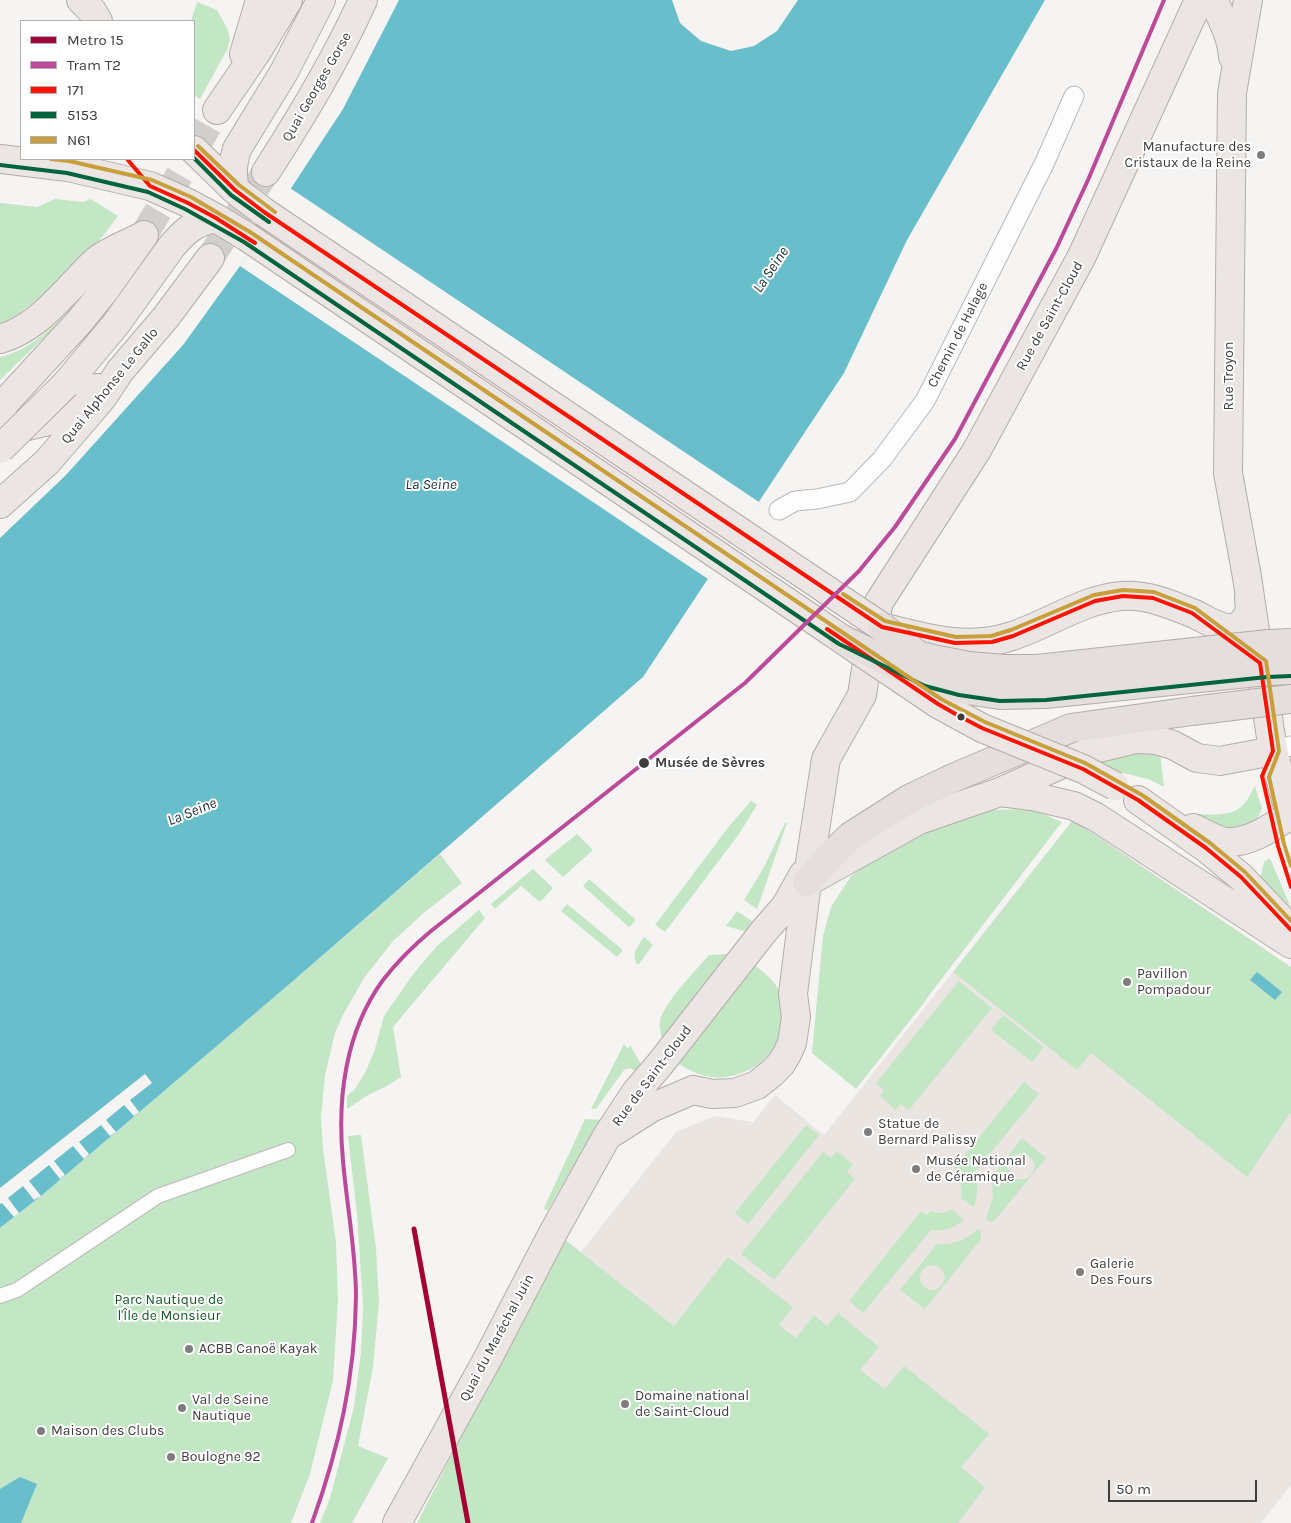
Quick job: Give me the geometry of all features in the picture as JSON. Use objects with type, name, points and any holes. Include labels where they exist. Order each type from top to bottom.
[{"type":"highway","points":[[880,614],[918,655],[969,666],[1004,669],[1037,669],[1291,643]]},
{"type":"highway","points":[[842,639],[927,680],[960,689],[1000,695],[1045,694],[1291,670]]},
{"type":"highway","points":[[809,872],[851,836],[909,799],[953,778],[1071,728],[1291,699]]},
{"type":"main road","points":[[234,86],[260,0]]},
{"type":"main road","points":[[216,110],[258,50],[288,0]]},
{"type":"main road","points":[[235,190],[233,162],[237,150],[284,72],[321,0]]},
{"type":"main road","points":[[1214,0],[1233,48],[1234,79]]},
{"type":"main road","name":"Rue Troyon","points":[[1248,0],[1232,93],[1228,473],[1260,663],[1282,748],[1290,816]]},
{"type":"main road","name":"Quai Georges Gorse","points":[[266,172],[318,88],[336,56],[360,5]]},
{"type":"main road","points":[[1196,8],[1219,17],[1227,29]]},
{"type":"main road","name":"Rue de Saint-Cloud","points":[[554,1231],[607,1136],[636,1092],[764,931],[785,908],[809,872],[826,759],[862,695],[870,642],[880,614],[976,450],[1082,256],[1196,8]]},
{"type":"main road","points":[[195,151],[235,190],[264,212],[880,614],[919,636],[955,643],[992,642],[1013,636],[1095,601],[1123,596],[1153,598],[1219,626],[1231,628],[1241,626],[1250,612],[1249,591]]},
{"type":"main road","points":[[0,159],[68,167],[150,186],[216,218],[247,237],[938,704],[982,728],[1084,770],[1194,829],[1224,842],[1242,840],[1264,832],[1290,816]]},
{"type":"main road","points":[[1,427],[66,384],[116,324],[181,235],[190,227],[202,221],[216,218]]},
{"type":"main road","points":[[0,339],[22,330],[36,320],[98,259],[144,235],[105,290],[1,427]]},
{"type":"main road","name":"Quai Alphonse Le Gallo","points":[[0,504],[47,462],[102,398],[120,371],[166,317],[210,258]]},
{"type":"main road","points":[[1,427],[28,426],[49,421],[84,399],[120,371]]},
{"type":"main road","points":[[1192,613],[1260,663]]},
{"type":"main road","points":[[607,1136],[651,1108],[693,1090],[712,1094],[735,1093],[757,1085],[772,1074],[781,1064],[792,1043],[796,1017],[793,994],[809,872],[919,820],[1000,792],[1095,749],[1136,739],[1156,740],[1173,745],[1197,758],[1220,761],[1282,748]]},
{"type":"main road","points":[[1000,792],[1032,796],[1074,806],[1096,817],[1291,944]]},
{"type":"main road","points":[[1138,800],[1206,848],[1240,877],[1291,930]]},
{"type":"main road","name":"Quai du Maréchal Juin","points":[[397,1523],[488,1358],[554,1231]]},
{"type":"street","name":"Chemin de Halage","points":[[779,510],[795,501],[817,499],[850,492],[882,459],[925,401],[1044,164],[1074,96]]},
{"type":"street","points":[[0,1296],[18,1290],[158,1196],[288,1150]]},
{"type":"shaded area","points":[[1073,820],[1291,967],[1291,1485],[1261,1523],[924,1523],[856,1472],[581,1252],[676,1132],[715,1116],[753,1122],[775,1095],[824,1135]]},
{"type":"green space","points":[[197,2],[217,10],[227,28],[230,39],[227,50],[200,99],[195,96],[195,20],[191,20]]},
{"type":"green space","points":[[55,199],[83,202],[91,199],[118,216],[93,249],[46,293],[13,318],[0,324],[0,203],[37,207]]},
{"type":"green space","points":[[80,301],[0,380],[0,357],[23,348],[43,335]]},
{"type":"green space","points":[[1160,752],[1164,787],[1148,779],[1115,771],[1097,761],[1102,753]]},
{"type":"green space","points":[[1255,786],[1262,809],[1257,819],[1247,827],[1237,831],[1208,826],[1193,814],[1221,814],[1234,811],[1245,803]]},
{"type":"green space","points":[[751,801],[757,805],[739,834],[665,932],[655,925],[730,825]]},
{"type":"green space","points":[[1032,809],[1062,822],[856,1089],[812,1053],[823,936],[831,907],[851,876],[897,844],[952,819],[990,810]]},
{"type":"green space","points":[[1073,820],[1291,967],[1291,1112],[1247,1177],[1091,1053],[1077,1070],[953,972]]},
{"type":"green space","points":[[785,823],[787,823],[757,909],[744,900],[764,867]]},
{"type":"green space","points":[[577,834],[593,850],[563,877],[545,860]]},
{"type":"green space","name":"Parc Nautique de l'Île de Monsieur","points":[[440,854],[462,883],[426,911],[393,941],[364,978],[335,1033],[325,1075],[321,1117],[323,1149],[336,1242],[338,1299],[333,1381],[310,1474],[291,1523],[0,1523],[0,1228],[41,1196]]},
{"type":"green space","points":[[1270,858],[1291,908],[1291,916],[1259,883],[1264,862]]},
{"type":"green space","points":[[533,869],[553,888],[540,902],[521,886],[495,909],[491,904]]},
{"type":"green space","points":[[589,879],[636,920],[629,927],[583,886]]},
{"type":"green space","points":[[567,904],[623,950],[617,957],[561,911]]},
{"type":"green space","points":[[479,910],[485,918],[393,1027],[401,1077],[347,1109],[347,1096],[355,1089],[365,1073],[374,1052],[384,1016],[414,973],[437,946]]},
{"type":"green space","points":[[737,911],[752,921],[747,932],[726,926]]},
{"type":"green space","points":[[644,937],[653,945],[638,965],[635,954],[637,947]]},
{"type":"green space","points":[[731,954],[662,1041],[660,1021],[662,1014],[681,987],[709,955]]},
{"type":"green space","points":[[755,965],[777,987],[783,1007],[783,1018],[778,1039],[767,1057],[759,1064],[740,1074],[720,1078],[701,1074],[677,1063]]},
{"type":"green space","points":[[959,981],[992,1008],[909,1110],[901,1104],[896,1110],[880,1096],[884,1090],[876,1083]]},
{"type":"green space","points":[[1003,1015],[1044,1047],[1032,1062],[991,1030]]},
{"type":"green space","points":[[624,1044],[628,1049],[630,1045],[642,1066],[638,1073],[630,1068],[624,1070],[596,1109],[591,1109]]},
{"type":"green space","points":[[1024,1082],[1039,1094],[975,1172],[977,1190],[974,1207],[961,1198],[961,1186],[956,1177],[960,1172],[954,1168]]},
{"type":"green space","points":[[585,1119],[601,1120],[547,1211],[544,1208]]},
{"type":"green space","points":[[806,1125],[819,1135],[748,1224],[735,1213]]},
{"type":"green space","points":[[361,1135],[376,1248],[379,1302],[373,1367],[358,1446],[388,1458],[352,1523],[320,1523],[330,1498],[354,1407],[361,1352],[363,1305],[357,1214],[348,1136]]},
{"type":"green space","points":[[1022,1138],[1046,1158],[995,1220],[991,1222],[986,1219],[993,1197],[992,1177]],"holes":[[[1020,1153],[1029,1156],[1035,1164],[1031,1175],[1023,1179],[1014,1177],[1008,1167],[1011,1157]]]},
{"type":"green space","points":[[837,1151],[853,1164],[847,1172],[855,1179],[774,1280],[741,1254],[823,1152],[831,1158]]},
{"type":"green space","points":[[952,1209],[964,1220],[948,1229],[931,1230],[863,1313],[849,1301],[921,1211],[926,1215],[931,1211],[942,1213]]},
{"type":"green space","points":[[978,1229],[981,1233],[981,1239],[925,1309],[900,1290],[937,1244],[954,1243]],"holes":[[[930,1265],[938,1266],[944,1272],[944,1282],[940,1287],[929,1290],[922,1284],[921,1274]]]},
{"type":"green space","name":"Domaine national de Saint-Cloud","points":[[563,1238],[674,1326],[728,1257],[793,1307],[779,1325],[796,1338],[814,1315],[827,1326],[838,1313],[879,1347],[860,1370],[885,1389],[904,1366],[989,1434],[961,1467],[985,1487],[958,1523],[417,1523]]},
{"type":"water","name":"La Seine","points":[[399,0],[672,0],[680,23],[701,41],[731,51],[754,46],[777,31],[798,0],[1045,0],[907,240],[844,373],[643,677],[293,981],[41,1196],[0,1228],[0,538],[66,475],[183,345],[240,266],[343,109]]},
{"type":"water","points":[[1257,972],[1282,992],[1275,1000],[1250,980]]},
{"type":"water","points":[[20,1477],[37,1484],[21,1523],[0,1523],[0,1489]]},
{"type":"pier","points":[[290,188],[759,502],[708,579],[240,266]]},
{"type":"pier","points":[[145,1074],[152,1083],[130,1100],[139,1112],[134,1116],[124,1105],[106,1120],[116,1132],[110,1136],[101,1125],[79,1142],[89,1154],[84,1159],[73,1146],[54,1161],[65,1175],[60,1179],[49,1165],[29,1181],[41,1196],[34,1200],[23,1186],[8,1198],[19,1213],[14,1217],[2,1203],[0,1204],[0,1188]]},
{"type":"tunnel","points":[[195,148],[217,110]]},
{"type":"tunnel","points":[[144,235],[188,160]]},
{"type":"tunnel","points":[[210,258],[266,172]]},
{"type":"metro line","name":"15","points":[[414,1229],[468,1523]]},
{"type":"tram line","name":"T2","points":[[312,1523],[338,1440],[349,1384],[355,1327],[356,1280],[343,1161],[341,1114],[346,1067],[352,1044],[370,1000],[394,967],[431,931],[745,683],[859,571],[895,527],[955,439],[1056,249],[1088,180],[1164,0]]},
{"type":"transit line","name":"N61","points":[[198,146],[239,185],[275,212]]},
{"type":"transit line","name":"171","points":[[195,151],[235,190],[264,212],[882,627],[955,643],[992,642],[1013,636],[1095,601],[1123,596],[1153,598],[1192,613],[1260,663],[1273,751],[1262,776],[1278,846],[1291,887]]},
{"type":"transit line","name":"5153","points":[[195,159],[231,195],[269,222]]},
{"type":"transit line","name":"N61","points":[[60,160],[152,180],[191,197],[250,232],[941,699],[985,722],[1085,763],[1142,795],[1210,843],[1245,872],[1291,921]]},
{"type":"transit line","name":"171","points":[[128,160],[150,186],[216,218],[255,243]]},
{"type":"transit line","name":"5153","points":[[0,165],[67,173],[148,192],[185,209],[244,242],[839,644],[925,686],[959,695],[1000,701],[1046,700],[1291,676]]},
{"type":"transit line","name":"N61","points":[[843,594],[885,621],[956,637],[991,636],[1011,630],[1094,595],[1123,590],[1154,592],[1195,608],[1266,661],[1279,751],[1269,777],[1284,844],[1291,866]]},
{"type":"transit line","name":"171","points":[[827,629],[938,704],[959,716],[982,728],[1083,769],[1138,800],[1206,848],[1241,877],[1291,930]]},
{"type":"place","name":"Manufacture des Cristaux de la Reine","points":[[1261,155]]},
{"type":"place","name":"Musée de Sèvres","points":[[644,763]]},
{"type":"place","name":"Pavillon Pompadour","points":[[1127,982]]},
{"type":"place","name":"Statue de Bernard Palissy","points":[[868,1132]]},
{"type":"place","name":"Musée National de Céramique","points":[[916,1169]]},
{"type":"place","name":"Galerie Des Fours","points":[[1080,1272]]},
{"type":"place","name":"ACBB Canoë Kayak","points":[[189,1349]]},
{"type":"place","name":"Domaine national de Saint-Cloud","points":[[625,1404]]},
{"type":"place","name":"Val de Seine Nautique","points":[[182,1408]]},
{"type":"place","name":"Maison des Clubs","points":[[41,1431]]},
{"type":"place","name":"Boulogne 92","points":[[171,1457]]}]
